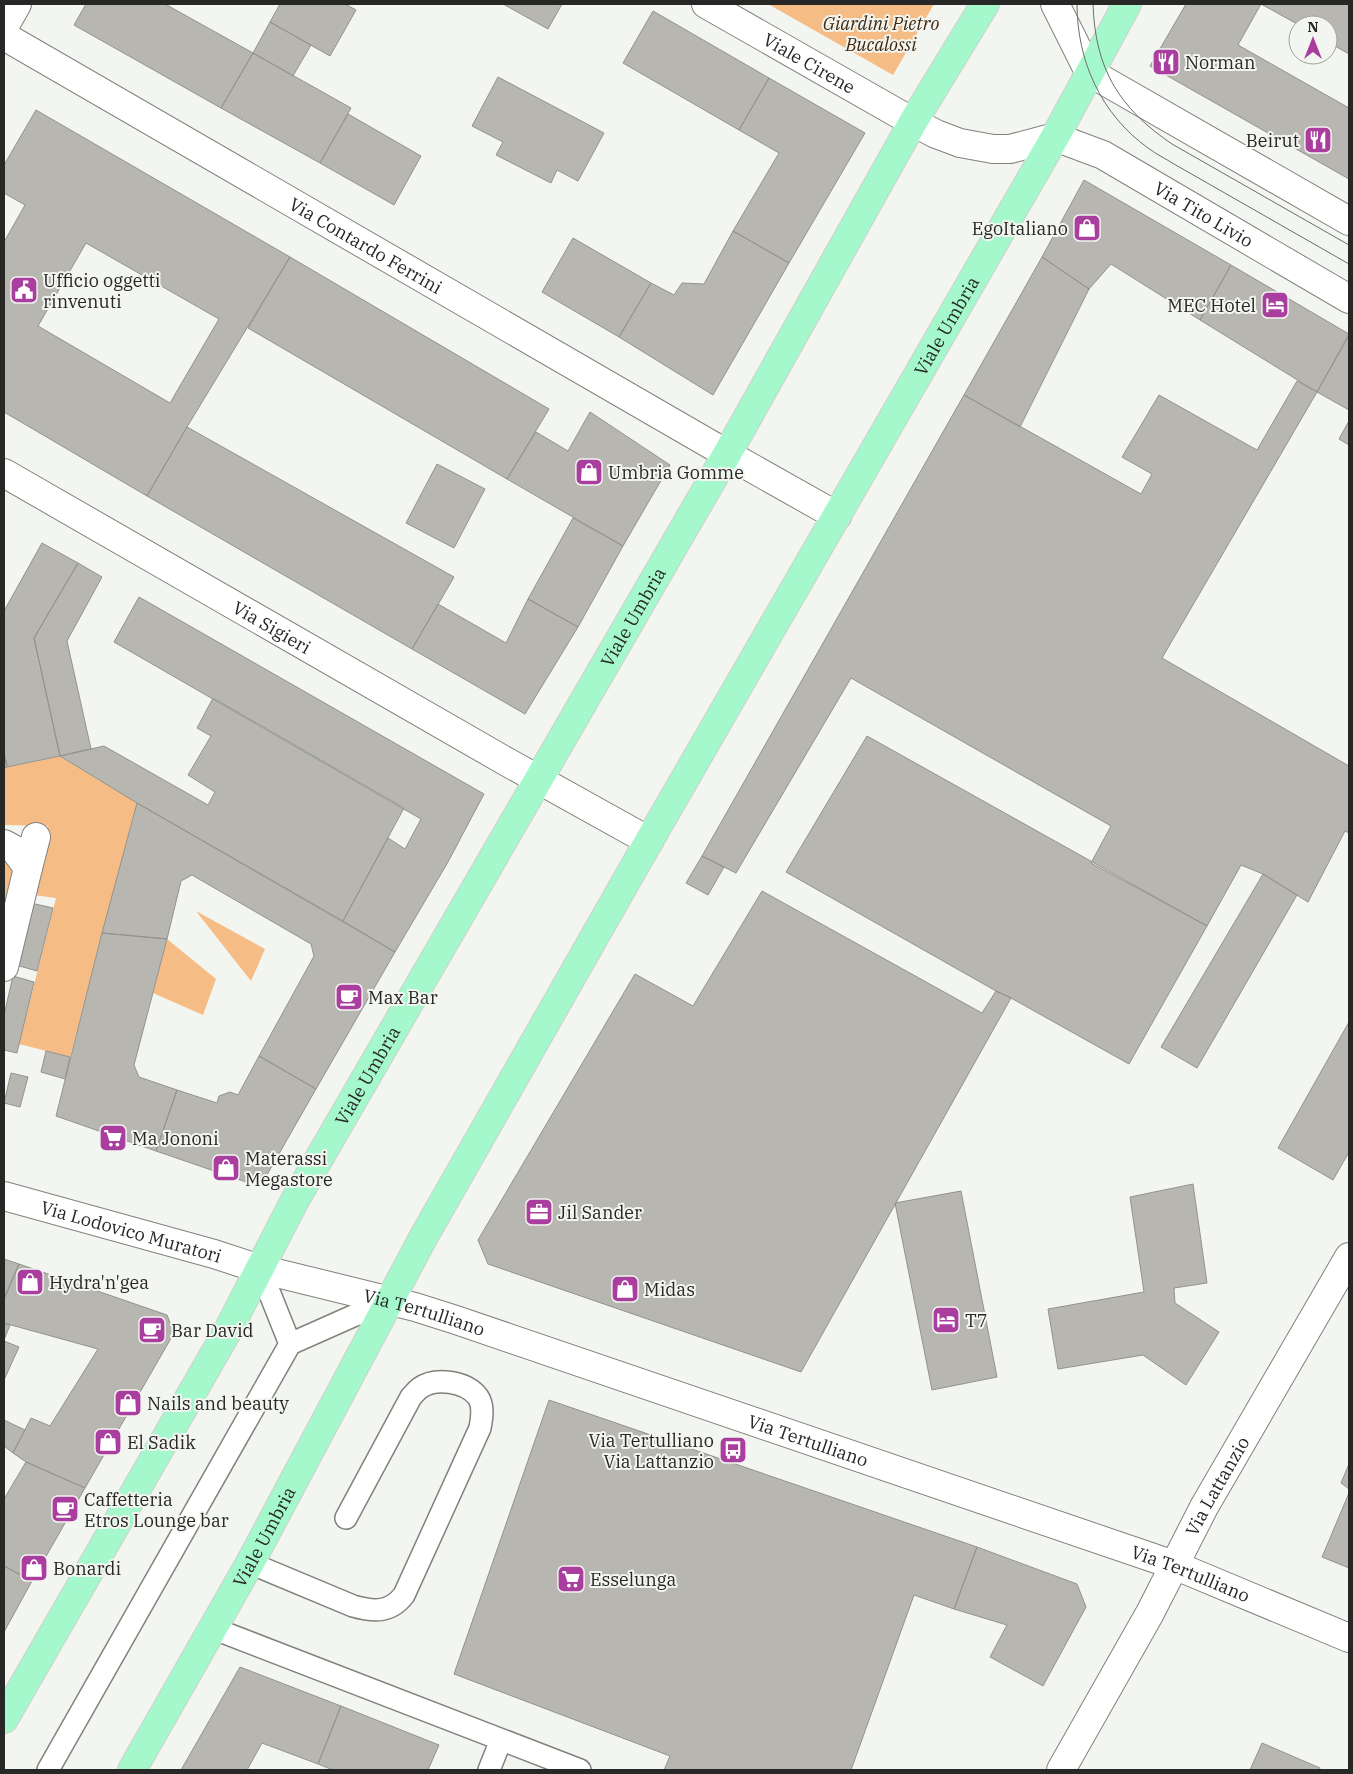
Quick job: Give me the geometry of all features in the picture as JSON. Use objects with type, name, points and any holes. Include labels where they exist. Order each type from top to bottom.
[{"type":"main road","name":"Viale Umbria","points":[[4,1719],[227,1332],[299,1191],[727,454],[913,122],[985,4]]},
{"type":"main road","name":"Viale Umbria","points":[[132,1770],[250,1563],[389,1300],[649,841],[1055,137],[1127,4]]},
{"type":"street","points":[[4,27],[17,4]]},
{"type":"street","name":"Viale Cirene","points":[[706,4],[913,122]]},
{"type":"street","points":[[1054,4],[1089,72],[1349,221]]},
{"type":"street","name":"Via Contardo Ferrini","points":[[4,36],[727,454]]},
{"type":"street","points":[[913,122],[936,134],[960,143],[993,149],[1010,149],[1055,137]]},
{"type":"street","name":"Via Tito Livio","points":[[1055,137],[1103,155],[1349,299]]},
{"type":"street","points":[[727,454],[837,516]]},
{"type":"street","name":"Via Sigieri","points":[[4,473],[539,780]]},
{"type":"street","points":[[539,780],[649,841]]},
{"type":"street","points":[[4,967],[36,837]]},
{"type":"street","points":[[4,844],[15,850],[28,868]]},
{"type":"street","name":"Via Lodovico Muratori","points":[[4,1196],[214,1254],[260,1269]]},
{"type":"street","name":"Via Lattanzio","points":[[1061,1770],[1150,1613],[1204,1507],[1349,1257]]},
{"type":"street","name":"Via Tertulliano","points":[[260,1269],[389,1300],[456,1320],[1174,1565],[1349,1638]]},
{"type":"lane","points":[[260,1269],[290,1344]]},
{"type":"lane","points":[[48,1770],[290,1344],[389,1300]]},
{"type":"lane","points":[[250,1563],[362,1609],[383,1610],[398,1603],[404,1595],[480,1428],[483,1415],[478,1397],[470,1389],[446,1382],[432,1383],[420,1388],[411,1397],[346,1518]]},
{"type":"lane","points":[[212,1628],[580,1770]]},
{"type":"lane","points":[[489,1770],[501,1740]]},
{"type":"green space","name":"Giardini Pietro Bucalossi","points":[[768,4],[934,4],[893,75]]},
{"type":"green space","points":[[60,756],[137,803],[70,1057],[19,1044],[56,898],[33,895],[48,826],[4,825],[4,768]]},
{"type":"green space","points":[[4,856],[14,866],[4,940]]},
{"type":"green space","points":[[196,911],[265,949],[251,981]]},
{"type":"green space","points":[[167,939],[216,979],[203,1015],[153,993]]},
{"type":"building","points":[[86,4],[165,4],[253,53],[221,108],[74,25]]},
{"type":"building","points":[[280,4],[345,4],[356,10],[330,56],[270,22]]},
{"type":"building","points":[[503,4],[562,4],[548,29]]},
{"type":"building","points":[[1186,4],[1261,4],[1238,45],[1349,108],[1349,179],[1150,66]]},
{"type":"building","points":[[1261,4],[1349,4],[1349,54],[1338,48],[1338,15],[1288,15],[1288,19]]},
{"type":"building","points":[[653,11],[769,78],[739,130],[623,63]]},
{"type":"building","points":[[270,22],[311,45],[293,76],[253,53]]},
{"type":"building","points":[[253,53],[351,108],[320,163],[221,108]]},
{"type":"building","points":[[498,77],[604,133],[578,181],[557,170],[551,183],[496,155],[503,142],[472,126]]},
{"type":"building","points":[[769,78],[865,133],[789,263],[733,231],[779,153],[739,130]]},
{"type":"building","points":[[36,110],[290,257],[147,496],[4,412],[4,242],[25,205],[4,193],[4,165]],"holes":[[[86,243],[219,319],[170,403],[38,326]]]},
{"type":"building","points":[[348,114],[421,156],[394,205],[320,163]]},
{"type":"building","points":[[1084,180],[1231,265],[1200,320],[1111,264],[1089,289],[1042,257]]},
{"type":"building","points":[[733,231],[789,263],[713,395],[619,337],[651,283],[674,295],[682,283],[704,284]]},
{"type":"building","points":[[573,238],[651,283],[619,337],[542,292]]},
{"type":"building","points":[[290,257],[549,409],[507,479],[248,328]]},
{"type":"building","points":[[1042,257],[1089,289],[1020,427],[964,395]]},
{"type":"building","points":[[1231,265],[1349,334],[1317,392],[1200,320]]},
{"type":"building","points":[[1349,336],[1349,410],[1317,392]]},
{"type":"building","points":[[1297,381],[1317,392],[1162,658],[1349,766],[1349,833],[1345,831],[1308,902],[1263,874],[1241,865],[1207,926],[1091,863],[1111,826],[851,678],[736,873],[702,856],[964,395],[1141,494],[1152,474],[1122,457],[1159,395],[1257,450]]},
{"type":"building","name":"Umbria Gomme","points":[[590,412],[670,465],[623,546],[507,479],[536,432],[568,451]]},
{"type":"building","points":[[1349,421],[1349,445],[1339,439]]},
{"type":"building","points":[[187,427],[454,577],[412,649],[147,496]]},
{"type":"building","points":[[437,464],[485,489],[454,548],[406,523]]},
{"type":"building","points":[[573,518],[623,546],[578,627],[528,599]]},
{"type":"building","points":[[42,543],[78,563],[34,638],[60,756],[7,767],[4,752],[4,611]]},
{"type":"building","points":[[78,563],[102,577],[67,641],[91,749],[60,756],[34,638]]},
{"type":"building","points":[[139,597],[484,794],[448,862],[395,952],[343,921],[388,838],[405,849],[421,819],[114,642]]},
{"type":"building","points":[[528,599],[578,627],[525,714],[412,649],[438,604],[506,643]]},
{"type":"building","points":[[213,698],[404,808],[343,921],[137,803],[60,756],[104,746],[208,805],[215,792],[188,775],[211,736],[197,728]]},
{"type":"building","points":[[867,736],[1207,926],[1129,1064],[786,872]]},
{"type":"building","points":[[4,752],[7,767],[4,768]]},
{"type":"building","points":[[137,803],[395,952],[316,1089],[259,1056],[314,956],[311,944],[192,875],[181,881],[167,939],[102,933]]},
{"type":"building","points":[[702,856],[724,867],[708,895],[686,883]]},
{"type":"building","points":[[1263,874],[1297,895],[1197,1068],[1161,1047]]},
{"type":"building","points":[[762,891],[982,1013],[996,991],[1011,998],[801,1372],[488,1264],[478,1240],[635,974],[693,1006]]},
{"type":"building","points":[[31,903],[53,908],[37,971],[16,965]]},
{"type":"building","points":[[102,933],[167,939],[134,1065],[139,1077],[177,1090],[156,1151],[56,1116]]},
{"type":"building","points":[[13,976],[34,982],[17,1053],[4,1050],[4,1015]]},
{"type":"building","points":[[1349,1022],[1349,1152],[1333,1180],[1278,1148]]},
{"type":"building","points":[[46,1051],[70,1057],[65,1079],[41,1072]]},
{"type":"building","points":[[259,1056],[316,1089],[264,1180],[252,1184],[156,1151],[177,1090],[217,1103],[219,1096],[230,1092],[238,1095]]},
{"type":"building","points":[[11,1073],[28,1077],[20,1107],[4,1103]]},
{"type":"building","points":[[1193,1184],[1207,1283],[1174,1288],[1175,1303],[1219,1332],[1186,1385],[1143,1355],[1058,1369],[1048,1309],[1144,1292],[1130,1197]]},
{"type":"building","points":[[961,1191],[997,1377],[932,1390],[895,1203]]},
{"type":"building","points":[[4,1259],[19,1264],[4,1299]]},
{"type":"building","points":[[19,1264],[167,1315],[174,1333],[85,1488],[26,1462],[13,1453],[31,1418],[50,1426],[98,1349],[4,1323],[4,1299]]},
{"type":"building","points":[[4,1323],[10,1325],[4,1340]]},
{"type":"building","points":[[4,1341],[19,1347],[4,1380]]},
{"type":"building","points":[[549,1400],[977,1547],[954,1609],[914,1595],[851,1770],[664,1770],[670,1756],[454,1674]]},
{"type":"building","points":[[4,1420],[25,1430],[13,1453],[4,1446]]},
{"type":"building","points":[[26,1462],[85,1488],[32,1581],[4,1566],[4,1499]]},
{"type":"building","points":[[1349,1464],[1349,1489],[1341,1483]]},
{"type":"building","points":[[1349,1493],[1349,1568],[1322,1557]]},
{"type":"building","points":[[977,1547],[1077,1584],[1086,1607],[1043,1686],[990,1657],[1007,1625],[954,1609]]},
{"type":"building","points":[[4,1566],[32,1581],[4,1632]]},
{"type":"building","points":[[240,1667],[341,1706],[318,1764],[262,1743],[247,1770],[181,1770]]},
{"type":"building","points":[[341,1706],[439,1745],[428,1770],[333,1770],[318,1764]]},
{"type":"building","points":[[1262,1743],[1320,1768],[1319,1770],[1250,1770]]},
{"type":"tram line","points":[[1077,4],[1081,46],[1087,66],[1105,103],[1131,134],[1158,154],[1349,264]]},
{"type":"tram line","points":[[1093,4],[1095,27],[1105,67],[1113,85],[1138,116],[1172,144],[1349,245]]},
{"type":"place","name":"Norman","points":[[1166,62]]},
{"type":"place","name":"Beirut","points":[[1318,140]]},
{"type":"place","name":"EgoItaliano","points":[[1087,228]]},
{"type":"place","name":"Ufficio oggetti rinvenuti","points":[[24,290]]},
{"type":"place","name":"MEC Hotel","points":[[1275,305]]},
{"type":"place","name":"Umbria Gomme","points":[[589,472]]},
{"type":"place","name":"Max Bar","points":[[349,997]]},
{"type":"place","name":"Ma Jononi","points":[[113,1138]]},
{"type":"place","name":"Materassi Megastore","points":[[226,1168]]},
{"type":"place","name":"Jil Sander","points":[[539,1212]]},
{"type":"place","name":"Hydra'n'gea","points":[[30,1282]]},
{"type":"place","name":"Midas","points":[[625,1289]]},
{"type":"place","name":"T7","points":[[946,1320]]},
{"type":"place","name":"Bar David","points":[[152,1330]]},
{"type":"place","name":"Nails and beauty","points":[[128,1403]]},
{"type":"place","name":"El Sadik","points":[[108,1442]]},
{"type":"place","name":"Via Tertulliano Via Lattanzio","points":[[733,1450]]},
{"type":"place","name":"Caffetteria Etros Lounge bar","points":[[65,1509]]},
{"type":"place","name":"Bonardi","points":[[34,1568]]},
{"type":"place","name":"Esselunga","points":[[571,1579]]}]
